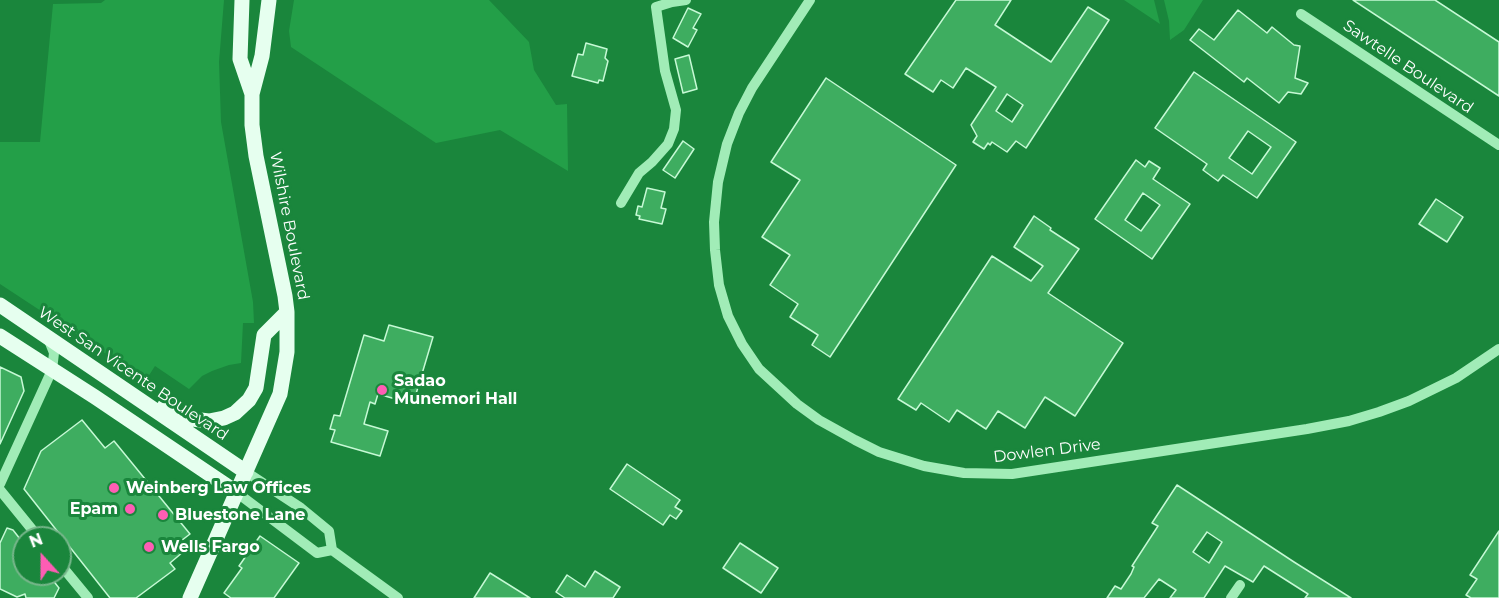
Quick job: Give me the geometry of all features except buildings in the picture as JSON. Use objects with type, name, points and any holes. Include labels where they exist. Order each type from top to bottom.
[{"type":"main road","name":"Wilshire Boulevard","points":[[242,0],[240,59],[252,94]]},
{"type":"main road","name":"Wilshire Boulevard","points":[[190,598],[280,394],[287,352],[287,312],[252,125],[252,94],[261,56],[269,0]]},
{"type":"main road","name":"West San Vicente Boulevard","points":[[0,305],[246,472]]},
{"type":"main road","points":[[87,364],[118,374],[179,415],[209,421],[224,418],[235,413],[249,400],[256,388],[264,335],[287,312]]},
{"type":"main road","points":[[0,336],[236,492]]},
{"type":"street","points":[[621,203],[639,172],[652,162],[668,144],[674,129],[676,110],[664,62],[655,4],[686,0]]},
{"type":"street","name":"Dowlen Drive","points":[[810,0],[752,88],[739,112],[718,182],[714,222],[715,250],[719,285],[728,316],[742,344],[759,369],[797,404],[819,420],[855,440],[879,452],[924,466],[964,473],[1012,474],[1349,421],[1409,401],[1456,378],[1499,349]]},
{"type":"street","name":"Sawtelle Boulevard","points":[[1301,14],[1499,146]]},
{"type":"street","points":[[0,484],[52,370],[54,353],[48,338]]},
{"type":"street","points":[[246,472],[301,508],[329,531],[332,550],[398,598]]},
{"type":"street","points":[[0,490],[29,526]]},
{"type":"street","points":[[236,492],[317,553],[332,550]]},
{"type":"street","points":[[72,579],[88,598]]},
{"type":"street","points":[[1231,598],[1240,585]]},
{"type":"green space","points":[[105,0],[224,0],[219,62],[221,122],[253,302],[254,323],[243,323],[241,363],[229,365],[202,376],[189,389],[155,366],[146,380],[0,284],[0,142],[40,142],[53,4],[101,3]]},
{"type":"green space","points":[[294,0],[489,0],[529,42],[534,70],[556,105],[567,104],[568,171],[500,130],[436,143],[291,47],[289,31]]},
{"type":"green space","points":[[1124,0],[1154,0],[1160,24]]},
{"type":"green space","points":[[1164,0],[1203,0],[1184,30],[1170,40],[1169,21]]},
{"type":"place","name":"Sadao Munemori Hall","points":[[382,390]]},
{"type":"place","name":"Weinberg Law Offices","points":[[114,488]]},
{"type":"place","name":"Epam","points":[[130,509]]},
{"type":"place","name":"Bluestone Lane","points":[[163,515]]},
{"type":"place","name":"Wells Fargo","points":[[149,547]]}]
